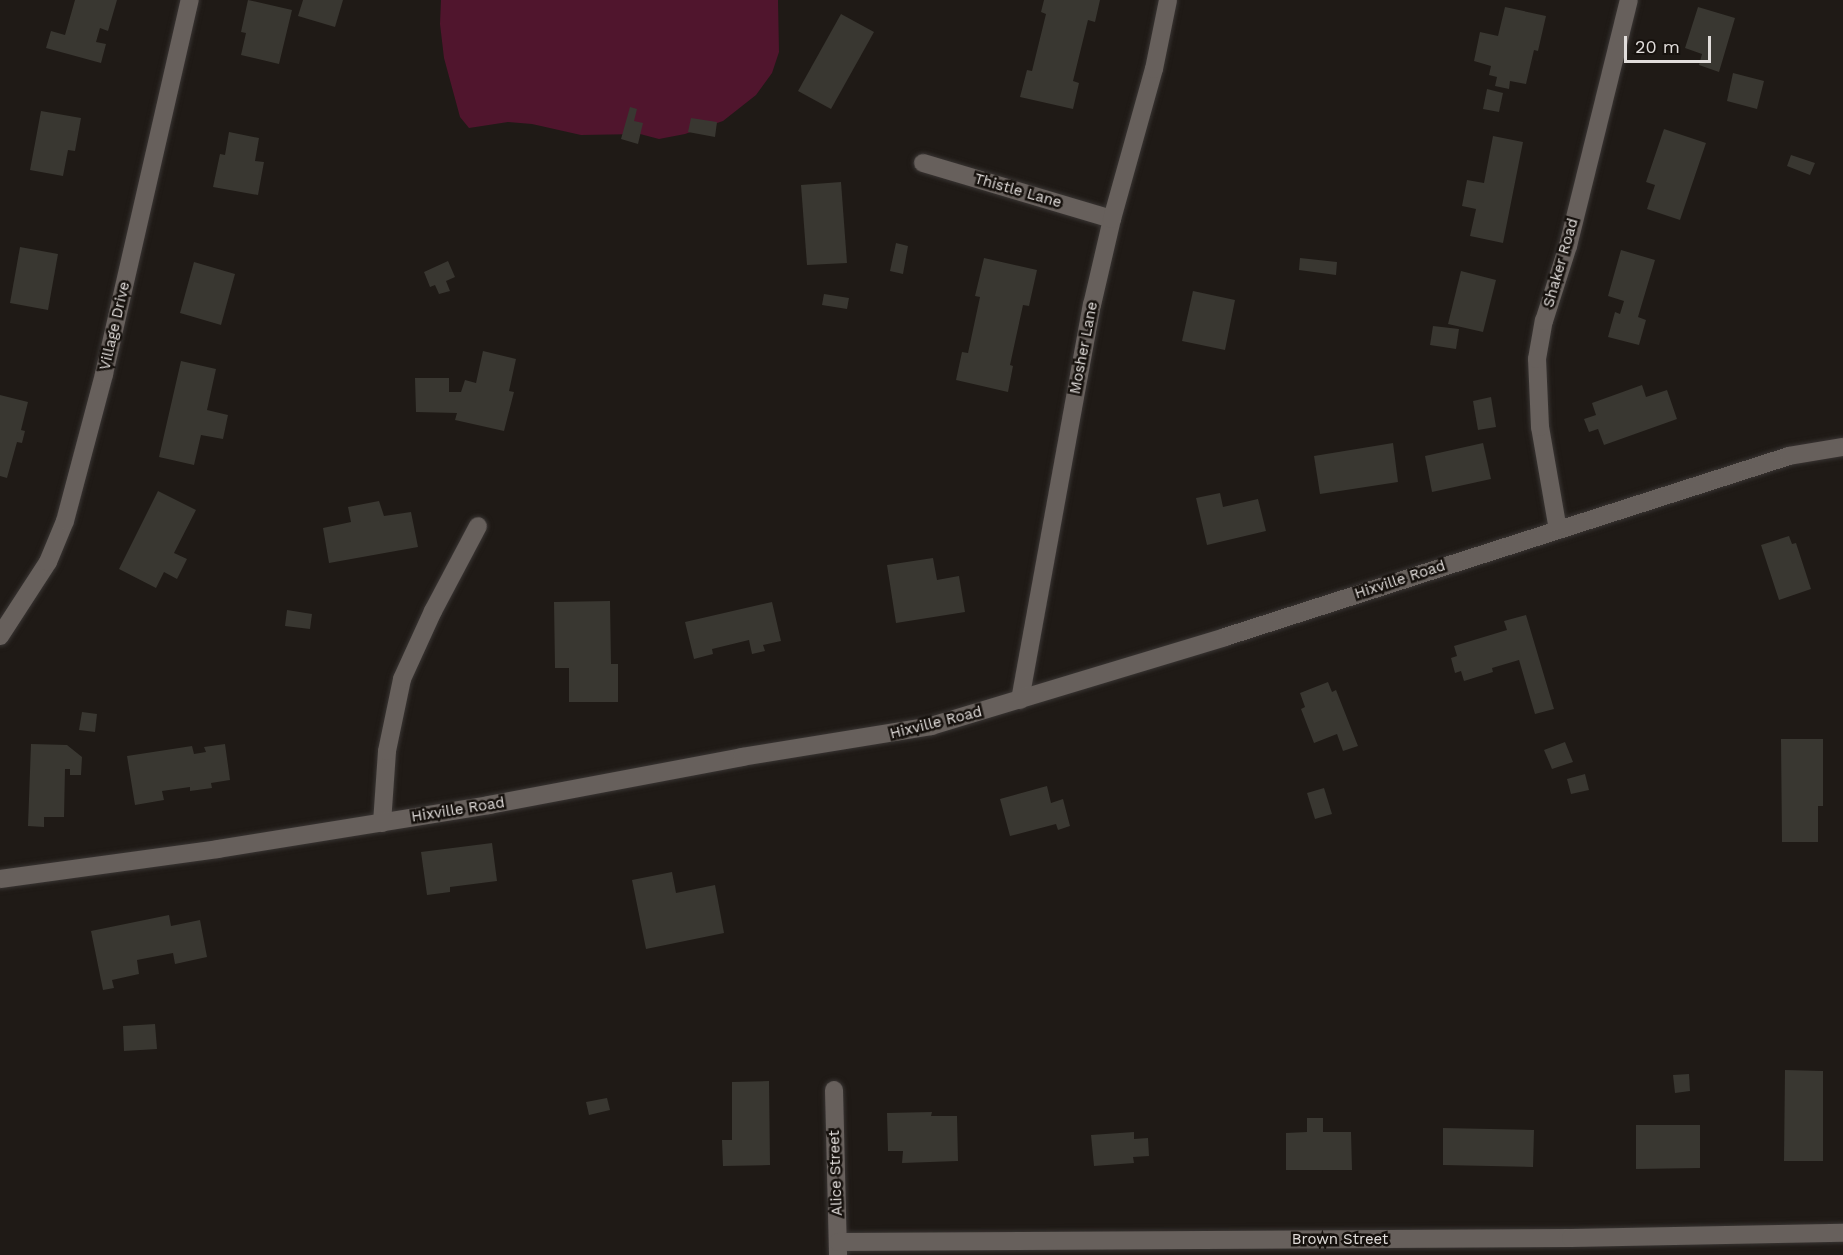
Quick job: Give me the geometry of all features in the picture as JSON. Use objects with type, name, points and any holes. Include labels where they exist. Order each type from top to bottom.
[{"type":"street","name":"Village Drive","points":[[0,636],[48,562],[65,521],[104,374],[190,0]]},
{"type":"street","name":"Mosher Lane","points":[[1020,700],[1084,348],[1112,219],[1154,69],[1168,0]]},
{"type":"street","name":"Shaker Road","points":[[1558,530],[1540,427],[1538,359],[1544,321],[1568,246],[1629,0]]},
{"type":"street","name":"Thistle Lane","points":[[923,163],[1112,219]]},
{"type":"street","name":"Hixville Road","points":[[0,879],[381,823],[532,798],[742,757],[921,728],[1020,700],[1789,456],[1843,447]]},
{"type":"street","points":[[381,823],[387,752],[402,679],[477,526]]},
{"type":"street","name":"Alice Street","points":[[834,1090],[838,1249]]},
{"type":"street","name":"Brown Street","points":[[838,1249],[1572,1247],[1843,1233]]},
{"type":"shaded area","points":[[441,0],[778,0],[779,52],[772,73],[756,95],[723,121],[685,134],[659,139],[640,134],[581,135],[532,124],[508,122],[469,128],[460,117],[444,58],[440,24]]},
{"type":"building","points":[[75,0],[117,0],[108,31],[100,28],[96,42],[106,44],[101,63],[46,48],[51,31],[65,35]]},
{"type":"building","points":[[248,0],[292,10],[279,64],[241,55],[246,33],[241,32]]},
{"type":"building","points":[[303,0],[343,0],[335,27],[298,16]]},
{"type":"building","points":[[1044,0],[1100,0],[1095,22],[1088,20],[1073,81],[1079,83],[1073,109],[1020,97],[1027,70],[1032,71],[1046,14],[1041,12]]},
{"type":"building","points":[[1505,7],[1546,16],[1538,51],[1534,50],[1526,84],[1510,81],[1509,89],[1495,86],[1497,77],[1489,75],[1491,66],[1474,61],[1480,32],[1498,36]]},
{"type":"building","points":[[1698,7],[1735,18],[1719,72],[1699,65],[1702,54],[1685,48]]},
{"type":"building","points":[[841,14],[874,32],[831,109],[798,91]]},
{"type":"building","points":[[1733,73],[1764,81],[1757,109],[1727,101]]},
{"type":"building","points":[[1487,89],[1503,93],[1499,112],[1483,109]]},
{"type":"building","points":[[630,107],[637,109],[634,121],[643,123],[638,144],[621,139]]},
{"type":"building","points":[[41,111],[81,118],[75,151],[68,150],[63,176],[30,170]]},
{"type":"building","points":[[691,118],[717,122],[715,137],[688,132]]},
{"type":"building","points":[[1664,129],[1706,143],[1680,220],[1647,209],[1655,185],[1646,182]]},
{"type":"building","points":[[229,132],[259,138],[255,161],[264,162],[258,195],[213,187],[220,154],[225,155]]},
{"type":"building","points":[[1493,136],[1523,142],[1503,243],[1470,236],[1476,209],[1462,206],[1467,180],[1484,183]]},
{"type":"building","points":[[1791,155],[1815,163],[1810,175],[1787,166]]},
{"type":"building","points":[[841,182],[847,263],[807,265],[801,185]]},
{"type":"building","points":[[896,243],[908,246],[903,274],[890,271]]},
{"type":"building","points":[[20,247],[58,254],[48,310],[10,303]]},
{"type":"building","points":[[1621,250],[1655,260],[1638,317],[1646,320],[1639,345],[1608,337],[1615,312],[1620,314],[1624,301],[1608,296]]},
{"type":"building","points":[[984,258],[1037,270],[1029,306],[1023,305],[1010,365],[1013,366],[1008,392],[956,380],[962,352],[968,353],[980,297],[975,296]]},
{"type":"building","points":[[1300,258],[1337,262],[1336,275],[1299,270]]},
{"type":"building","points":[[448,261],[455,277],[446,281],[450,291],[439,294],[435,285],[430,287],[424,272]]},
{"type":"building","points":[[194,262],[235,274],[221,325],[180,313]]},
{"type":"building","points":[[1461,271],[1496,280],[1483,332],[1448,324]]},
{"type":"building","points":[[1193,291],[1235,300],[1225,350],[1182,341]]},
{"type":"building","points":[[824,294],[849,298],[847,309],[822,305]]},
{"type":"building","points":[[1433,326],[1459,329],[1456,349],[1430,345]]},
{"type":"building","points":[[483,351],[516,359],[509,391],[514,392],[504,431],[455,420],[457,413],[416,412],[415,378],[449,378],[449,392],[461,392],[465,380],[476,383]]},
{"type":"building","points":[[181,361],[216,369],[207,410],[228,415],[223,439],[201,435],[194,465],[159,457]]},
{"type":"building","points":[[1642,385],[1646,397],[1667,390],[1677,419],[1604,445],[1598,429],[1589,432],[1584,419],[1596,415],[1592,403]]},
{"type":"building","points":[[0,395],[28,402],[21,430],[25,431],[22,443],[17,442],[7,478],[0,476]]},
{"type":"building","points":[[1491,397],[1496,427],[1478,430],[1473,401]]},
{"type":"building","points":[[1393,443],[1398,482],[1320,494],[1314,456]]},
{"type":"building","points":[[1483,443],[1491,479],[1432,492],[1425,456]]},
{"type":"building","points":[[158,491],[196,510],[174,553],[187,559],[177,579],[164,572],[156,588],[119,569]]},
{"type":"building","points":[[1220,493],[1223,507],[1258,499],[1266,531],[1207,545],[1196,498]]},
{"type":"building","points":[[379,501],[384,516],[411,512],[418,547],[329,563],[323,528],[351,522],[348,507]]},
{"type":"building","points":[[1789,536],[1792,544],[1796,543],[1811,589],[1779,600],[1761,545]]},
{"type":"building","points":[[933,558],[937,580],[959,576],[965,612],[896,623],[887,565]]},
{"type":"building","points":[[610,601],[611,664],[618,664],[618,702],[569,702],[569,668],[555,668],[554,602]]},
{"type":"building","points":[[772,602],[781,641],[763,645],[765,651],[752,654],[749,640],[712,649],[713,654],[694,659],[685,622]]},
{"type":"building","points":[[287,610],[312,614],[310,629],[285,626]]},
{"type":"building","points":[[1526,615],[1554,709],[1535,714],[1519,660],[1492,668],[1493,672],[1464,681],[1461,671],[1455,673],[1451,658],[1457,656],[1454,646],[1507,630],[1504,621]]},
{"type":"building","points":[[1328,682],[1332,692],[1336,690],[1358,746],[1343,751],[1337,734],[1314,743],[1301,709],[1305,707],[1300,693]]},
{"type":"building","points":[[82,712],[97,714],[95,732],[79,730]]},
{"type":"building","points":[[1781,739],[1823,739],[1823,806],[1818,806],[1818,842],[1782,842]]},
{"type":"building","points":[[1565,742],[1573,762],[1552,769],[1544,750]]},
{"type":"building","points":[[31,744],[67,745],[82,757],[81,775],[70,775],[70,769],[65,769],[64,817],[44,817],[44,827],[28,826]]},
{"type":"building","points":[[225,744],[230,780],[211,783],[212,788],[190,791],[190,787],[162,791],[164,800],[135,805],[127,756],[192,746],[194,754],[206,752],[204,747]]},
{"type":"building","points":[[1585,774],[1589,790],[1571,794],[1567,779]]},
{"type":"building","points":[[1047,786],[1051,803],[1063,799],[1070,826],[1058,830],[1056,824],[1010,836],[1000,799]]},
{"type":"building","points":[[1324,788],[1332,814],[1315,819],[1307,793]]},
{"type":"building","points":[[492,843],[497,881],[450,887],[450,892],[427,895],[421,852]]},
{"type":"building","points":[[672,872],[676,893],[715,885],[724,933],[646,949],[632,880]]},
{"type":"building","points":[[169,915],[171,926],[200,920],[207,957],[175,964],[173,953],[137,960],[139,974],[112,980],[114,988],[103,990],[91,931]]},
{"type":"building","points":[[155,1024],[157,1049],[124,1051],[123,1026]]},
{"type":"building","points":[[1785,1070],[1823,1071],[1823,1161],[1784,1161]]},
{"type":"building","points":[[1689,1074],[1690,1091],[1675,1093],[1673,1075]]},
{"type":"building","points":[[769,1081],[770,1165],[723,1166],[722,1140],[732,1140],[732,1082]]},
{"type":"building","points":[[607,1098],[610,1110],[589,1115],[586,1102]]},
{"type":"building","points":[[932,1112],[931,1116],[957,1116],[958,1161],[902,1163],[903,1151],[888,1151],[887,1113]]},
{"type":"building","points":[[1307,1118],[1323,1118],[1323,1132],[1351,1132],[1352,1170],[1286,1170],[1286,1133],[1307,1132]]},
{"type":"building","points":[[1636,1125],[1700,1125],[1700,1168],[1636,1169]]},
{"type":"building","points":[[1443,1128],[1534,1130],[1533,1167],[1443,1165]]},
{"type":"building","points":[[1134,1132],[1134,1139],[1148,1138],[1149,1156],[1133,1157],[1134,1163],[1094,1166],[1091,1135]]}]
